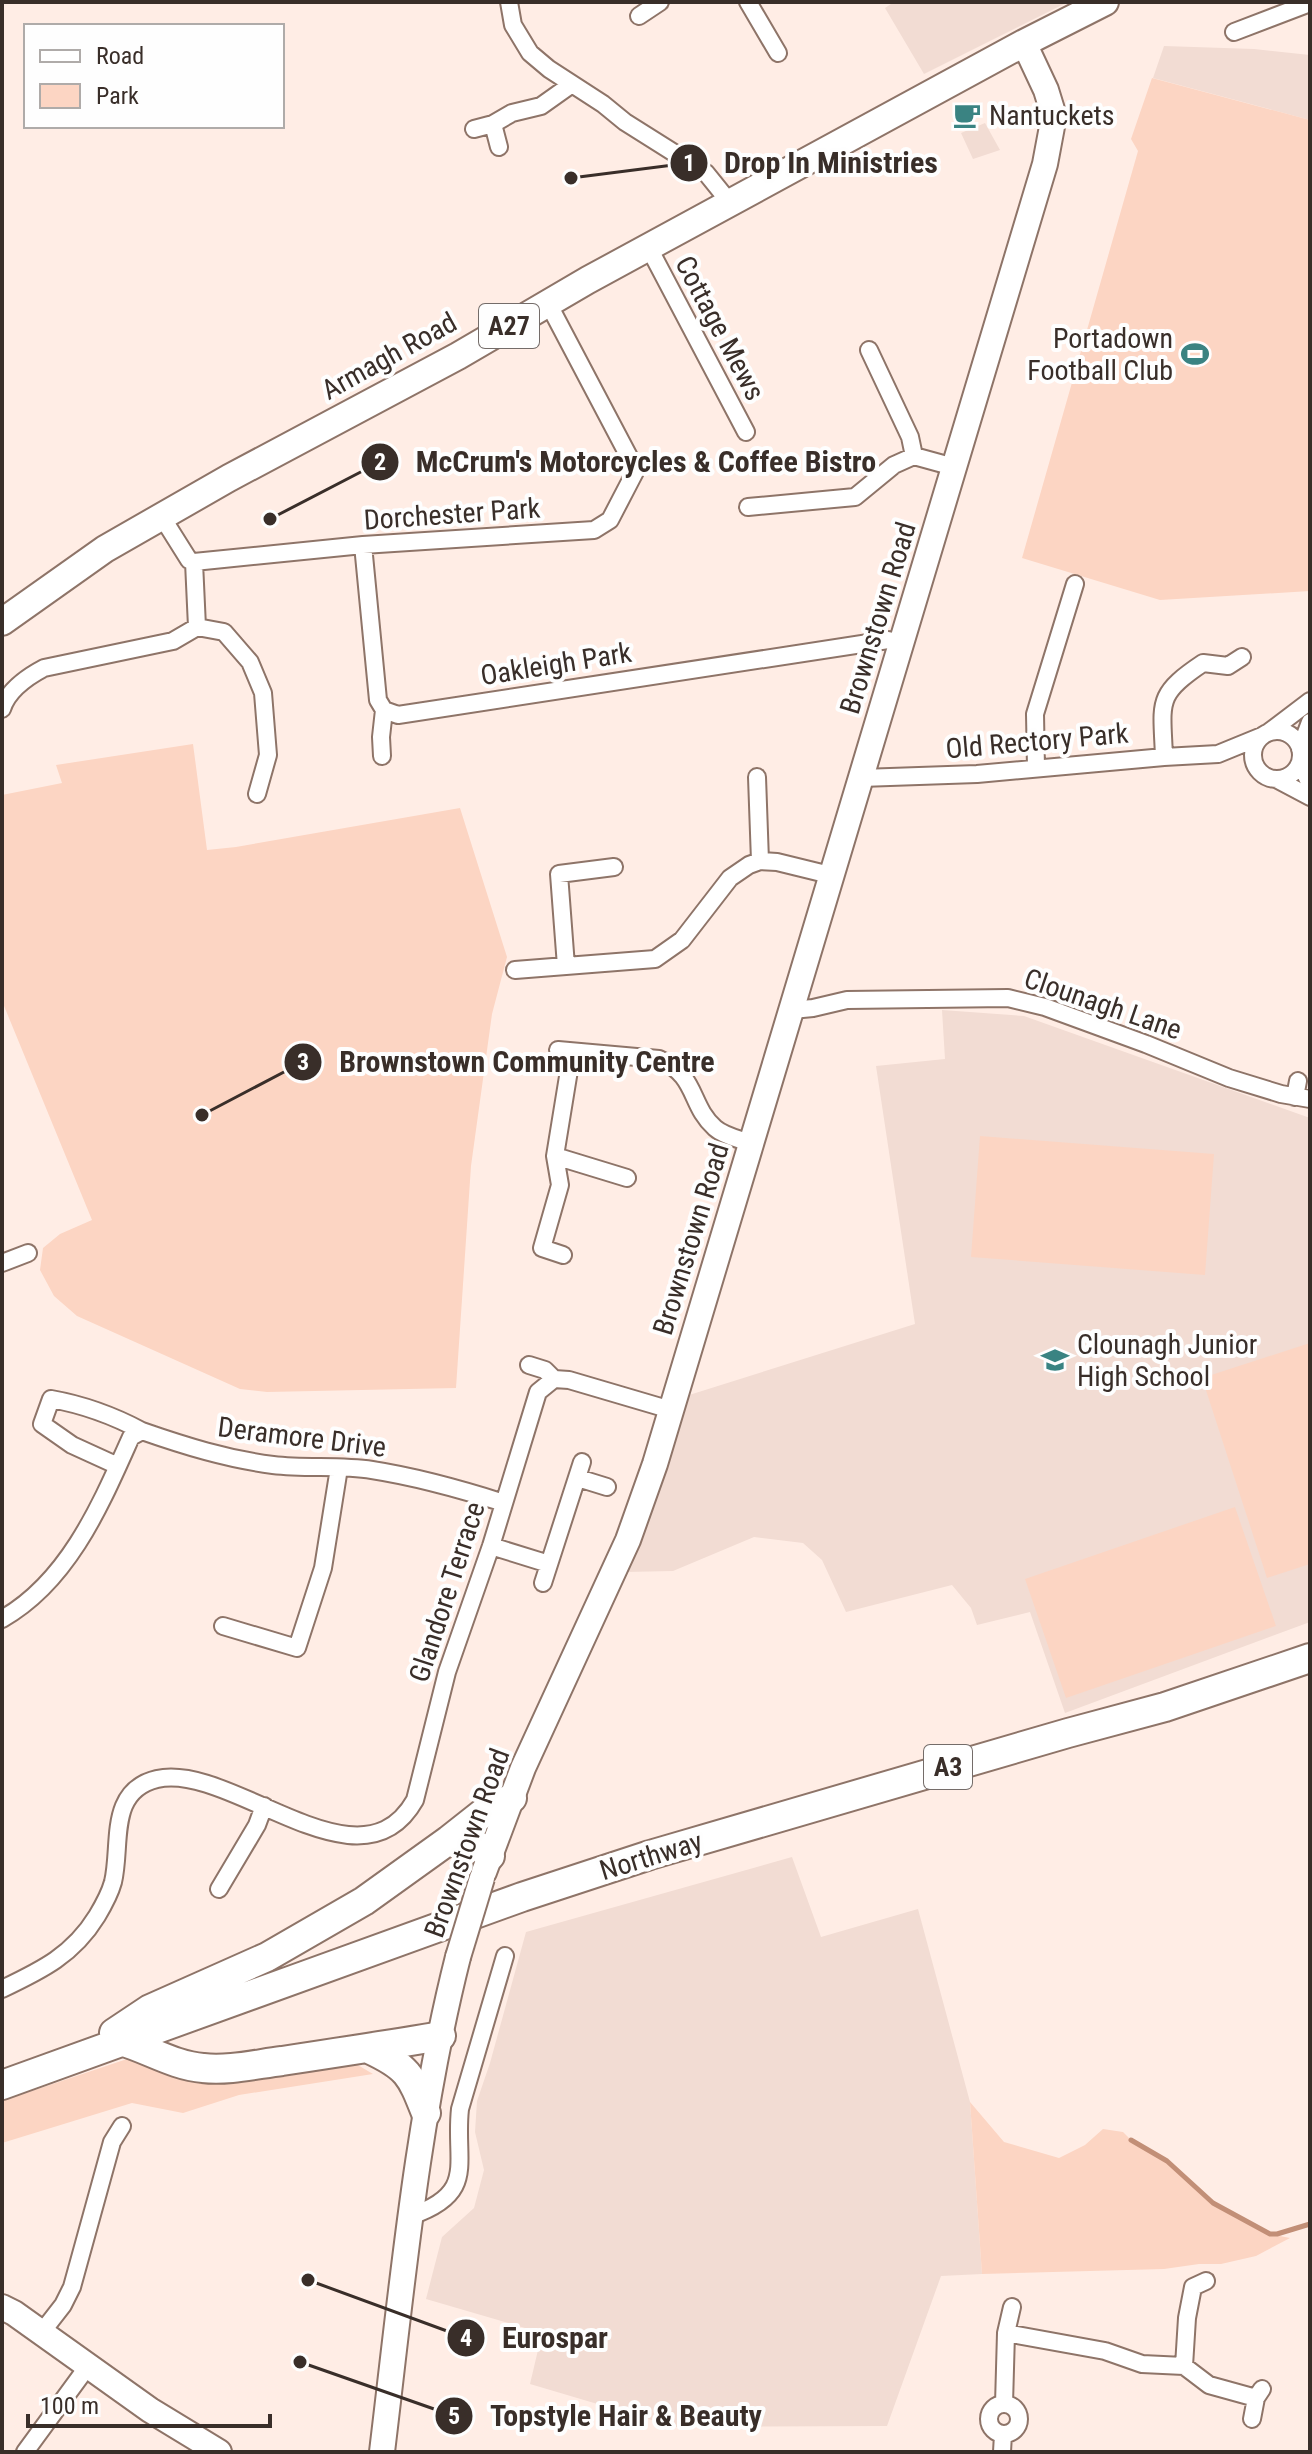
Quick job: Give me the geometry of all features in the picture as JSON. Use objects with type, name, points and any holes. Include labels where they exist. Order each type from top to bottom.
[{"type":"highway","name":"Northway","points":[[2,2085],[522,1897],[650,1855],[1024,1745],[1165,1707],[1310,1658]]},
{"type":"highway","points":[[80,2056],[150,2009],[267,1957],[364,1901],[487,1810],[512,1798]]},
{"type":"highway","points":[[449,1840],[468,1840],[480,1846],[486,1867]]},
{"type":"highway","points":[[121,2041],[149,2049],[183,2065],[205,2069],[369,2049],[441,2036]]},
{"type":"highway","points":[[369,2049],[396,2061],[413,2079],[426,2113]]},
{"type":"main road","name":"A27","points":[[1024,43],[1105,2]]},
{"type":"main road","name":"Armagh Road","points":[[2,622],[105,549],[1024,43]]},
{"type":"main road","name":"Brownstown Road","points":[[382,2452],[426,2113],[458,1957],[486,1867],[523,1768],[628,1540],[671,1410],[1048,155],[1054,120],[1046,90],[1024,43]]},
{"type":"main road","points":[[2,2307],[150,2410],[219,2452]]},
{"type":"street","points":[[509,2],[513,25],[530,53],[625,122],[706,173],[731,204]]},
{"type":"street","points":[[639,16],[660,2]]},
{"type":"street","points":[[748,2],[778,53]]},
{"type":"street","points":[[1234,32],[1310,3]]},
{"type":"street","points":[[474,129],[493,124],[512,113],[541,106],[572,84]]},
{"type":"street","points":[[493,124],[499,147]]},
{"type":"street","name":"Cottage Mews","points":[[649,248],[746,432]]},
{"type":"street","name":"Dorchester Park","points":[[194,562],[363,545],[594,530],[610,520],[636,470],[548,303]]},
{"type":"street","points":[[869,350],[910,437],[914,456]]},
{"type":"street","points":[[748,507],[855,497],[894,465],[914,456],[954,467]]},
{"type":"street","points":[[162,517],[189,560],[194,562],[197,627]]},
{"type":"street","points":[[363,545],[378,700],[384,710],[382,756]]},
{"type":"street","points":[[1036,768],[1035,714],[1075,584]]},
{"type":"street","points":[[2,709],[4,701],[26,678],[44,668],[173,641],[197,627],[224,632],[250,662],[263,693],[268,755],[257,794]]},
{"type":"street","name":"Oakleigh Park","points":[[384,710],[398,715],[888,640],[901,643]]},
{"type":"street","points":[[1164,757],[1162,714],[1166,693],[1178,680],[1203,663],[1228,666],[1242,657]]},
{"type":"street","name":"Old Rectory Park","points":[[861,778],[977,774],[1218,754],[1265,734],[1310,701]]},
{"type":"street","points":[[1276,779],[1291,775],[1310,722]]},
{"type":"street","points":[[1310,784],[1292,736],[1277,731],[1265,734],[1257,742],[1253,756],[1257,770],[1310,797]]},
{"type":"street","name":"Old Rectory Park","points":[[1218,754],[1257,770]]},
{"type":"street","points":[[757,777],[760,861]]},
{"type":"street","points":[[515,970],[655,959],[682,940],[730,878],[760,861],[830,875]]},
{"type":"street","points":[[566,966],[559,874],[614,867]]},
{"type":"street","name":"Clounagh Lane","points":[[792,1010],[847,1000],[1008,998],[1045,1007],[1229,1078],[1301,1092]]},
{"type":"street","points":[[563,1255],[542,1248],[560,1185],[555,1156],[565,1051],[659,1059],[670,1064],[683,1074],[717,1130],[750,1143]]},
{"type":"street","points":[[555,1156],[627,1178]]},
{"type":"street","points":[[2,1263],[28,1253]]},
{"type":"street","points":[[529,1365],[545,1370],[554,1379],[569,1380],[671,1410]]},
{"type":"street","name":"Glandore Terrace","points":[[264,1806],[301,1824],[346,1835],[375,1834],[396,1823],[410,1810],[447,1672],[491,1546],[538,1392],[554,1379]]},
{"type":"street","name":"Deramore Drive","points":[[118,1466],[72,1445],[42,1424],[51,1399],[111,1414],[142,1431],[203,1452],[276,1465],[369,1469],[442,1484],[504,1503]]},
{"type":"street","points":[[2,1619],[13,1613],[54,1575],[94,1519],[131,1437],[142,1431]]},
{"type":"street","points":[[223,1626],[297,1648],[323,1568],[339,1468]]},
{"type":"street","points":[[543,1583],[580,1470],[607,1487]]},
{"type":"street","points":[[491,1546],[549,1564]]},
{"type":"street","points":[[2,1989],[48,1967],[80,1939],[98,1915],[112,1883],[120,1815],[129,1796],[139,1786],[171,1777],[191,1779],[264,1806],[257,1825],[219,1889]]},
{"type":"street","points":[[411,2216],[438,2202],[454,2189],[460,2174],[460,2109],[505,1956]]},
{"type":"street","points":[[42,2332],[63,2305],[72,2287],[112,2142],[122,2126]]},
{"type":"street","points":[[1184,2366],[1187,2318],[1193,2287],[1206,2281]]},
{"type":"street","points":[[1002,2452],[1003,2434],[993,2430],[989,2416],[995,2407],[1004,2404],[1006,2333],[1012,2307]]},
{"type":"street","points":[[1006,2333],[1105,2351],[1142,2364],[1173,2368],[1184,2366],[1209,2385],[1259,2394],[1252,2419]]},
{"type":"street","points":[[26,2452],[88,2366]]},
{"type":"shaded area","points":[[894,2],[1068,2],[924,74],[885,8]]},
{"type":"shaded area","points":[[1164,46],[1254,49],[1310,55],[1310,120],[1153,78]]},
{"type":"shaded area","points":[[985,123],[1000,150],[973,159],[961,133]]},
{"type":"shaded area","name":"Clounagh Junior High School","points":[[942,1010],[1024,1016],[1310,1118],[1310,1622],[1065,1713],[1030,1612],[977,1625],[971,1608],[952,1585],[846,1612],[822,1560],[803,1543],[754,1537],[673,1571],[625,1572],[686,1396],[915,1324],[876,1066],[945,1059]]},
{"type":"shaded area","points":[[792,1857],[821,1937],[918,1909],[970,2102],[982,2274],[941,2276],[887,2426],[675,2427],[530,2384],[542,2333],[426,2299],[442,2237],[474,2208],[484,2170],[475,2132],[477,2101],[526,1932]]},
{"type":"green space","name":"Portadown Football Club","points":[[1152,78],[1310,120],[1310,591],[1160,600],[1022,558],[1138,151],[1131,139]]},
{"type":"green space","points":[[193,744],[207,850],[460,808],[507,957],[492,1014],[471,1166],[456,1388],[267,1392],[240,1389],[77,1316],[54,1296],[40,1270],[43,1248],[60,1234],[92,1220],[2,1001],[2,795],[62,783],[56,765]]},
{"type":"green space","points":[[980,1136],[1214,1154],[1205,1275],[971,1257]]},
{"type":"green space","points":[[1310,1343],[1310,1564],[1267,1578],[1202,1378]]},
{"type":"green space","points":[[1235,1507],[1276,1626],[1066,1698],[1025,1579]]},
{"type":"green space","points":[[130,2058],[356,2064],[373,2074],[239,2095],[183,2113],[132,2103],[2,2143],[2,2101]]},
{"type":"green space","points":[[970,2102],[1004,2142],[1059,2158],[1085,2145],[1103,2129],[1123,2132],[1167,2161],[1213,2203],[1270,2234],[1290,2238],[1256,2256],[1221,2264],[1164,2269],[982,2274]]},
{"type":"waterway","points":[[1131,2140],[1167,2161],[1213,2203],[1270,2234],[1310,2224]]},
{"type":"place","name":"Nantuckets","points":[[967,115]]},
{"type":"place","name":"Drop In Ministries","points":[[571,178]]},
{"type":"place","name":"Portadown Football Club","points":[[1195,354]]},
{"type":"place","name":"McCrum's Motorcycles & Coffee Bistro","points":[[270,519]]},
{"type":"place","name":"Brownstown Community Centre","points":[[202,1115]]},
{"type":"place","name":"Clounagh Junior High School","points":[[1055,1360]]},
{"type":"place","name":"Eurospar","points":[[308,2280]]},
{"type":"place","name":"Topstyle Hair & Beauty","points":[[300,2362]]}]
